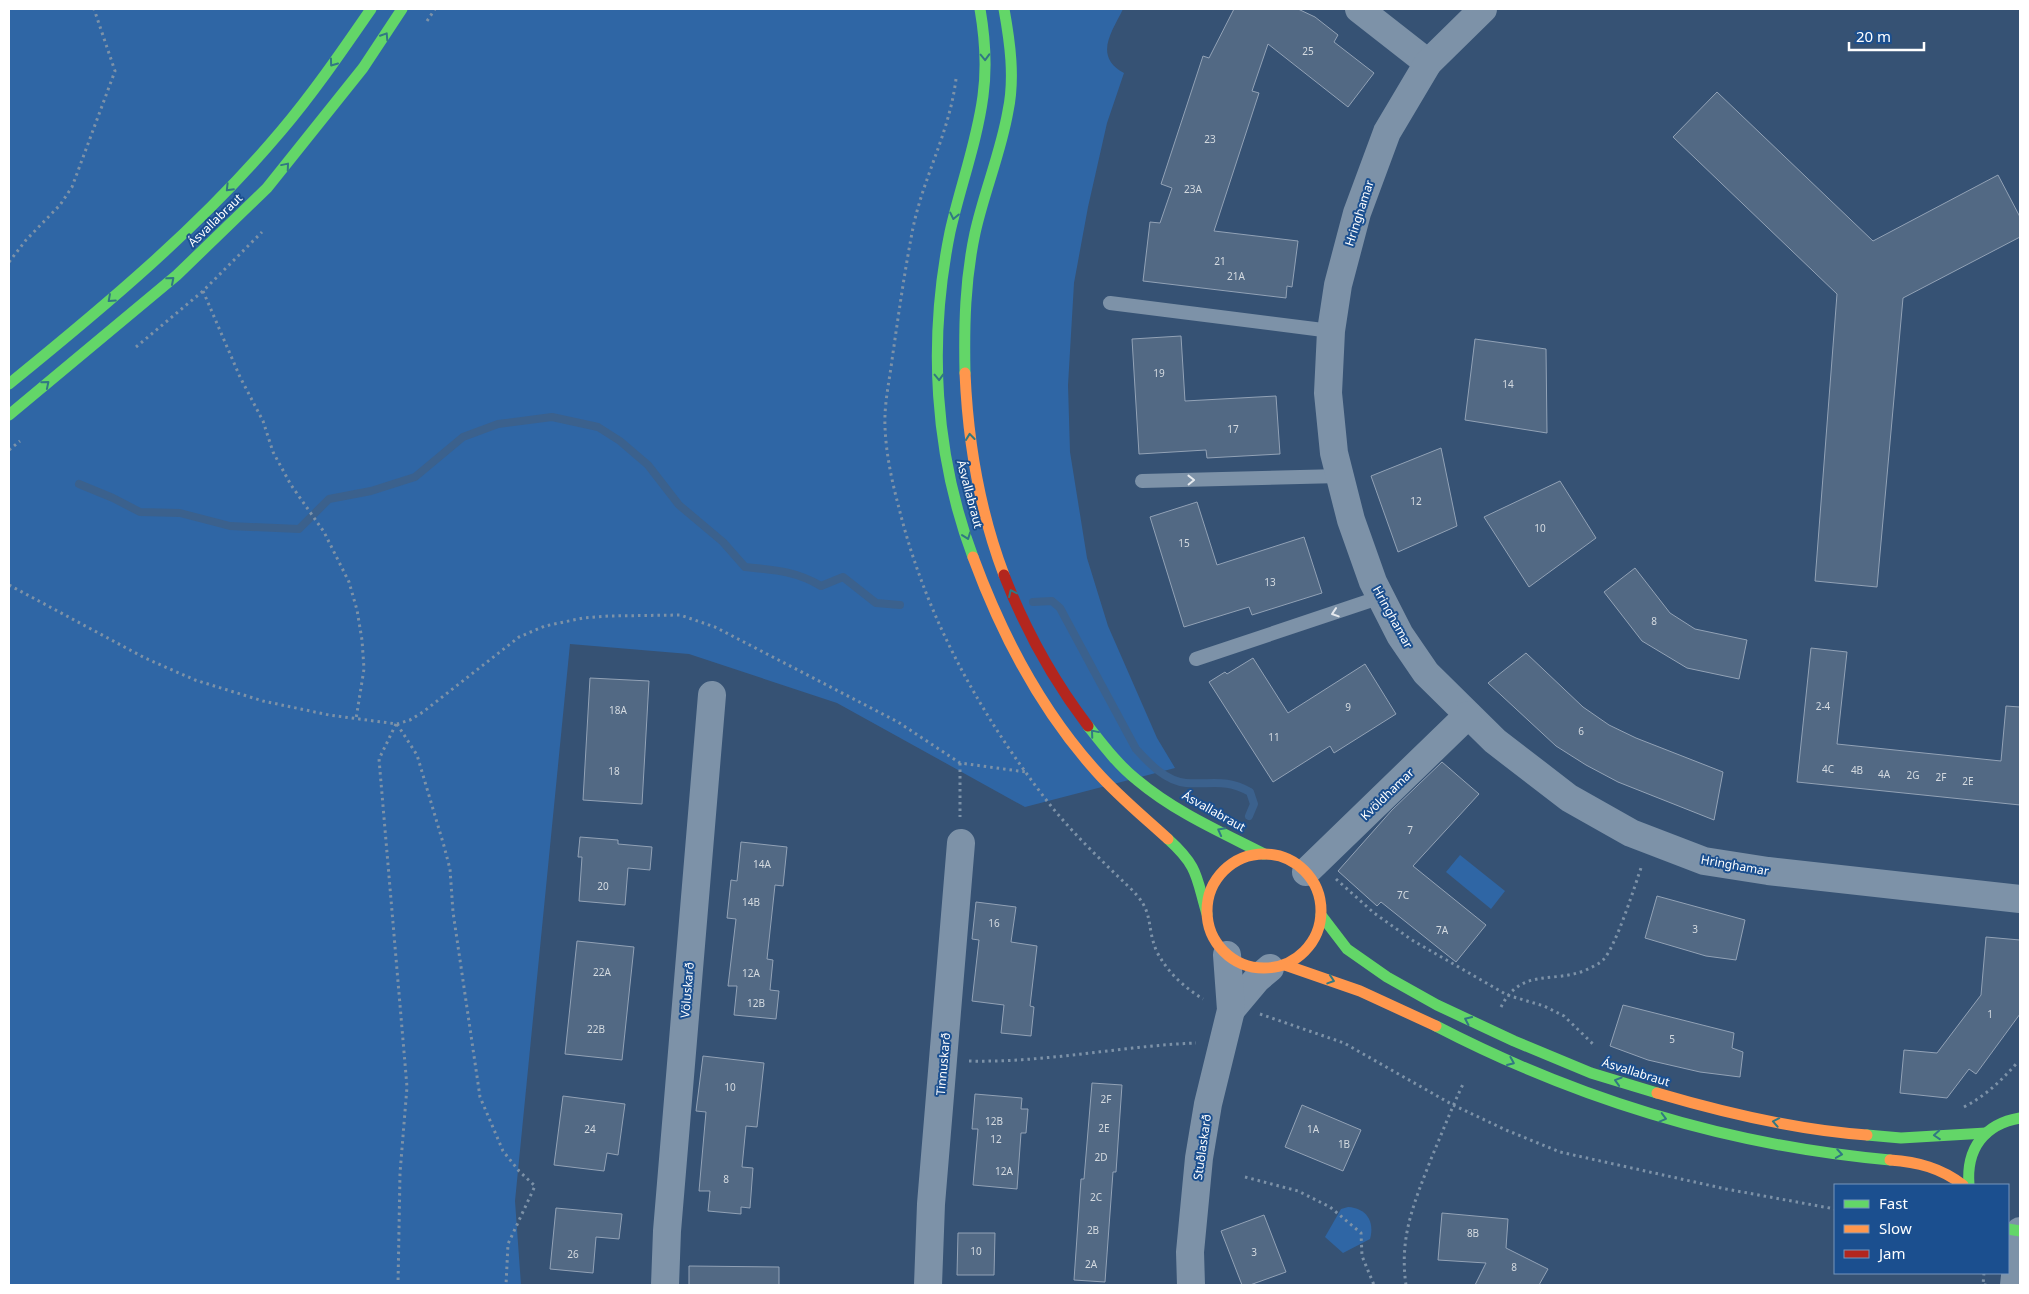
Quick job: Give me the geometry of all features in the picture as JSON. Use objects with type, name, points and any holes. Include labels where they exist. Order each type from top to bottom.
[{"type":"main road","name":"Ásvallabraut","points":[[9,384],[95,313],[188,231],[266,149],[307,99],[370,9]]},
{"type":"main road","name":"Ásvallabraut","points":[[9,415],[177,275],[267,188],[363,68],[402,9]]},
{"type":"main road","name":"Ásvallabraut","points":[[980,9],[984,32],[983,97],[977,128],[957,198],[942,279],[937,333],[939,398],[944,451],[958,510],[988,596],[1019,658],[1048,708],[1087,762],[1127,803],[1182,853],[1193,867],[1207,914]]},
{"type":"main road","name":"Ásvallabraut","points":[[1004,9],[1009,34],[1011,65],[1010,102],[1002,138],[978,219],[966,287],[964,328],[966,387],[973,462],[988,526],[1008,583],[1030,631],[1055,679],[1093,734],[1138,781],[1184,812],[1264,854]]},
{"type":"main road","points":[[1277,967],[1299,957],[1311,945],[1318,931],[1322,915],[1312,866],[1294,862],[1280,856],[1264,854],[1249,856],[1232,864],[1218,878],[1209,895],[1207,914],[1210,930],[1217,943],[1227,955],[1240,964],[1254,968],[1277,967],[1347,985],[1385,1001],[1495,1056],[1567,1086],[1643,1112],[1717,1132],[1772,1143],[1861,1157],[1908,1162],[1940,1170],[1961,1184]]},
{"type":"main road","name":"Ásvallabraut","points":[[1322,915],[1347,949],[1387,977],[1437,1005],[1488,1029],[1591,1073],[1664,1095],[1752,1118],[1837,1133],[1901,1138],[1986,1133]]},
{"type":"main road","points":[[1969,1184],[1969,1161],[1976,1146],[1986,1133],[1999,1123],[2020,1118]]},
{"type":"street","points":[[1359,9],[1428,63]]},
{"type":"street","name":"Hringhamar","points":[[1483,9],[1428,63],[1387,132],[1357,213],[1338,285],[1331,331],[1328,394],[1334,454],[1351,520],[1374,582],[1400,636],[1426,673],[1495,741],[1569,798],[1614,824],[1651,841],[1704,861],[1768,871],[2020,899]]},
{"type":"street","name":"Völuskarð","points":[[665,1285],[670,1192],[712,695]]},
{"type":"street","name":"Kvöldhamar","points":[[1312,866],[1468,715]]},
{"type":"street","name":"Tinnuskarð","points":[[928,1285],[931,1204],[961,843]]},
{"type":"street","name":"Stuðlaskarð","points":[[1227,955],[1243,1012]]},
{"type":"street","name":"Stuðlaskarð","points":[[1190,1285],[1190,1252],[1199,1158],[1208,1104],[1222,1042],[1243,1012],[1257,979],[1277,967]]},
{"type":"street","points":[[2014,1285],[2020,1231]]},
{"type":"lane","points":[[1110,303],[1331,331]]},
{"type":"lane","points":[[1142,481],[1340,476]]},
{"type":"lane","points":[[1196,659],[1382,597]]},
{"type":"path","points":[[9,262],[26,240],[60,205],[72,187],[115,71],[94,9]]},
{"type":"path","points":[[203,291],[240,377],[264,421],[273,452],[291,485],[324,532],[349,582],[357,610],[364,669],[356,719]]},
{"type":"path","points":[[9,585],[145,658],[196,680],[263,701],[356,719],[396,724],[410,720],[423,712],[520,637],[545,626],[583,618],[680,615],[715,627],[898,722],[960,762],[1026,772]]},
{"type":"path","points":[[396,724],[379,759],[407,1087],[400,1172],[398,1285]]},
{"type":"path","points":[[396,724],[417,755],[450,869],[453,912],[480,1096],[502,1151],[535,1186],[508,1244],[506,1285]]},
{"type":"path","points":[[960,762],[961,843]]},
{"type":"path","points":[[1499,1010],[1507,994],[1519,984],[1530,980],[1573,975],[1603,960],[1613,942],[1651,841]]},
{"type":"path","points":[[1312,866],[1342,886],[1374,913],[1412,940],[1507,994],[1564,1016],[1596,1047]]},
{"type":"path","points":[[1243,1012],[1344,1043],[1453,1105],[1506,1130],[1560,1152],[1726,1189],[1834,1209]]},
{"type":"path","points":[[990,1062],[1093,1054],[1165,1045],[1222,1042]]},
{"type":"path","points":[[1961,1108],[1983,1097],[2004,1079],[2016,1064],[2020,1065]]},
{"type":"path","points":[[1406,1285],[1404,1252],[1410,1215],[1453,1105],[1464,1082]]},
{"type":"path","points":[[1245,1177],[1298,1191],[1330,1207],[1361,1233],[1362,1256],[1374,1285]]},
{"type":"shaded area","points":[[9,9],[1123,9],[1110,35],[1107,51],[1109,59],[1124,73],[1107,123],[1088,207],[1074,283],[1068,385],[1070,452],[1087,558],[1108,626],[1157,738],[1175,768],[1025,807],[837,703],[689,654],[570,644],[515,1201],[521,1285],[9,1285]]},
{"type":"shaded area","points":[[1460,855],[1505,891],[1491,909],[1446,872]]},
{"type":"shaded area","points":[[1348,1207],[1360,1210],[1368,1217],[1371,1232],[1370,1239],[1343,1253],[1325,1237],[1341,1209]]},
{"type":"building","points":[[1234,9],[1298,9],[1315,17],[1338,35],[1334,42],[1374,73],[1348,107],[1268,44],[1252,91],[1259,93],[1214,231],[1298,241],[1292,287],[1287,286],[1286,298],[1143,281],[1150,222],[1160,223],[1172,188],[1161,184],[1203,56],[1209,58]]},
{"type":"building","points":[[1717,92],[1873,241],[1998,175],[2020,217],[2020,237],[1903,298],[1877,587],[1815,581],[1837,294],[1673,137]]},
{"type":"building","points":[[1181,336],[1185,401],[1276,396],[1280,454],[1207,458],[1206,450],[1139,454],[1132,339]]},
{"type":"building","points":[[1475,339],[1546,349],[1547,433],[1465,420]]},
{"type":"building","points":[[1441,448],[1457,526],[1398,552],[1371,476]]},
{"type":"building","points":[[1560,481],[1596,538],[1529,587],[1484,517]]},
{"type":"building","points":[[1197,502],[1217,565],[1304,537],[1322,593],[1252,615],[1249,607],[1184,627],[1150,517]]},
{"type":"building","points":[[1635,568],[1670,613],[1695,629],[1747,640],[1739,679],[1687,668],[1642,641],[1604,592]]},
{"type":"building","points":[[1811,648],[1847,652],[1837,744],[2001,761],[2006,706],[2020,707],[2020,805],[1797,782]]},
{"type":"building","points":[[1526,653],[1583,707],[1609,725],[1636,738],[1723,772],[1714,820],[1618,782],[1556,746],[1488,683]]},
{"type":"building","points":[[1253,658],[1288,713],[1365,664],[1396,714],[1334,753],[1330,746],[1273,782],[1209,682],[1225,672],[1227,674]]},
{"type":"building","points":[[590,678],[649,681],[642,804],[583,800]]},
{"type":"building","points":[[1442,762],[1479,794],[1413,866],[1486,925],[1456,962],[1381,902],[1377,906],[1338,871],[1392,810]]},
{"type":"building","points":[[580,837],[618,840],[618,844],[652,847],[650,870],[628,868],[625,905],[579,901],[582,857],[578,857]]},
{"type":"building","points":[[741,842],[787,847],[783,886],[775,885],[767,959],[773,960],[770,990],[779,991],[776,1019],[734,1015],[737,986],[728,986],[736,919],[727,918],[731,880],[737,881]]},
{"type":"building","points":[[1657,896],[1745,920],[1736,960],[1706,956],[1645,938]]},
{"type":"building","points":[[976,902],[1016,907],[1011,942],[1037,946],[1030,1006],[1034,1007],[1031,1036],[1001,1033],[1004,1005],[972,1001],[979,940],[972,939]]},
{"type":"building","points":[[1986,937],[2020,940],[2020,1014],[1976,1074],[1969,1069],[1947,1098],[1900,1093],[1904,1050],[1937,1053],[1981,995]]},
{"type":"building","points":[[577,941],[634,947],[622,1060],[565,1054]]},
{"type":"building","points":[[1623,1005],[1734,1033],[1732,1048],[1743,1052],[1740,1077],[1700,1072],[1648,1060],[1610,1046]]},
{"type":"building","points":[[703,1056],[764,1063],[757,1127],[746,1126],[742,1167],[753,1168],[750,1208],[741,1207],[741,1214],[708,1211],[710,1191],[699,1191],[706,1112],[696,1111]]},
{"type":"building","points":[[1092,1083],[1122,1085],[1116,1172],[1113,1172],[1105,1282],[1074,1280],[1081,1179],[1084,1179]]},
{"type":"building","points":[[975,1094],[1022,1098],[1021,1109],[1028,1109],[1026,1133],[1021,1133],[1017,1189],[973,1185],[978,1129],[972,1129]]},
{"type":"building","points":[[563,1096],[625,1104],[618,1155],[607,1153],[604,1171],[554,1165]]},
{"type":"building","points":[[1302,1105],[1361,1130],[1343,1171],[1285,1147]]},
{"type":"building","points":[[556,1208],[622,1214],[619,1239],[596,1237],[593,1273],[550,1269]]},
{"type":"building","points":[[1442,1213],[1508,1219],[1506,1248],[1548,1269],[1539,1285],[1475,1285],[1486,1263],[1438,1260]]},
{"type":"building","points":[[1264,1215],[1286,1272],[1250,1285],[1242,1285],[1221,1231]]},
{"type":"building","points":[[958,1233],[995,1233],[994,1275],[957,1275]]},
{"type":"building","points":[[689,1266],[779,1267],[779,1285],[689,1285]]},
{"type":"waterway","points":[[79,484],[140,512],[180,513],[230,526],[299,529],[329,499],[371,491],[415,477],[463,437],[498,424],[552,417],[598,427],[620,441],[648,465],[679,505],[723,542],[745,567],[794,574],[821,586],[843,577],[876,603],[900,605]]},
{"type":"waterway","points":[[1033,602],[1052,601],[1060,608],[1136,749],[1146,760],[1164,775],[1178,782],[1233,785],[1250,792],[1254,804],[1249,816]]},
{"type":"traffic: fast","points":[[9,384],[116,295],[218,200],[281,131],[328,71],[371,9]]},
{"type":"traffic: fast","points":[[9,415],[177,275],[267,188],[363,68],[402,9]]},
{"type":"traffic: fast","points":[[973,557],[960,518],[950,478],[943,437],[937,355],[943,273],[950,232],[973,147],[983,96],[985,52],[980,9]]},
{"type":"traffic: fast","points":[[965,373],[966,303],[969,268],[975,233],[1001,142],[1010,98],[1011,60],[1004,9]]},
{"type":"traffic: fast","points":[[1088,726],[1123,768],[1167,802],[1199,821],[1264,854]]},
{"type":"traffic: fast","points":[[1168,839],[1186,857],[1191,865],[1198,881],[1207,914]]},
{"type":"traffic: fast","points":[[1321,915],[1347,949],[1387,977],[1437,1005],[1514,1041],[1591,1073],[1657,1093]]},
{"type":"traffic: fast","points":[[1436,1026],[1544,1076],[1656,1115],[1714,1131],[1772,1143],[1890,1160]]},
{"type":"traffic: fast","points":[[1969,1184],[1971,1160],[1980,1140],[1996,1126],[2020,1118]]},
{"type":"traffic: fast","points":[[1867,1135],[1901,1138],[1986,1133]]},
{"type":"traffic: fast","points":[[2009,1229],[2020,1231]]},
{"type":"traffic: slow","points":[[965,373],[969,425],[976,476],[981,501],[1004,575]]},
{"type":"traffic: slow","points":[[973,557],[996,614],[1040,697],[1076,747],[1104,780],[1168,839]]},
{"type":"traffic: slow","points":[[1264,854],[1286,858],[1304,871],[1317,889],[1321,911],[1317,933],[1304,951],[1286,964],[1264,968],[1242,964],[1224,951],[1211,933],[1207,911],[1211,889],[1224,871],[1242,858],[1264,854]]},
{"type":"traffic: slow","points":[[1285,965],[1360,991],[1436,1026]]},
{"type":"traffic: slow","points":[[1657,1093],[1761,1120],[1840,1133],[1867,1135]]},
{"type":"traffic: slow","points":[[1890,1160],[1910,1162],[1938,1170],[1962,1184]]},
{"type":"traffic: jam","points":[[1004,575],[1021,615],[1041,654],[1063,691],[1088,726]]}]
